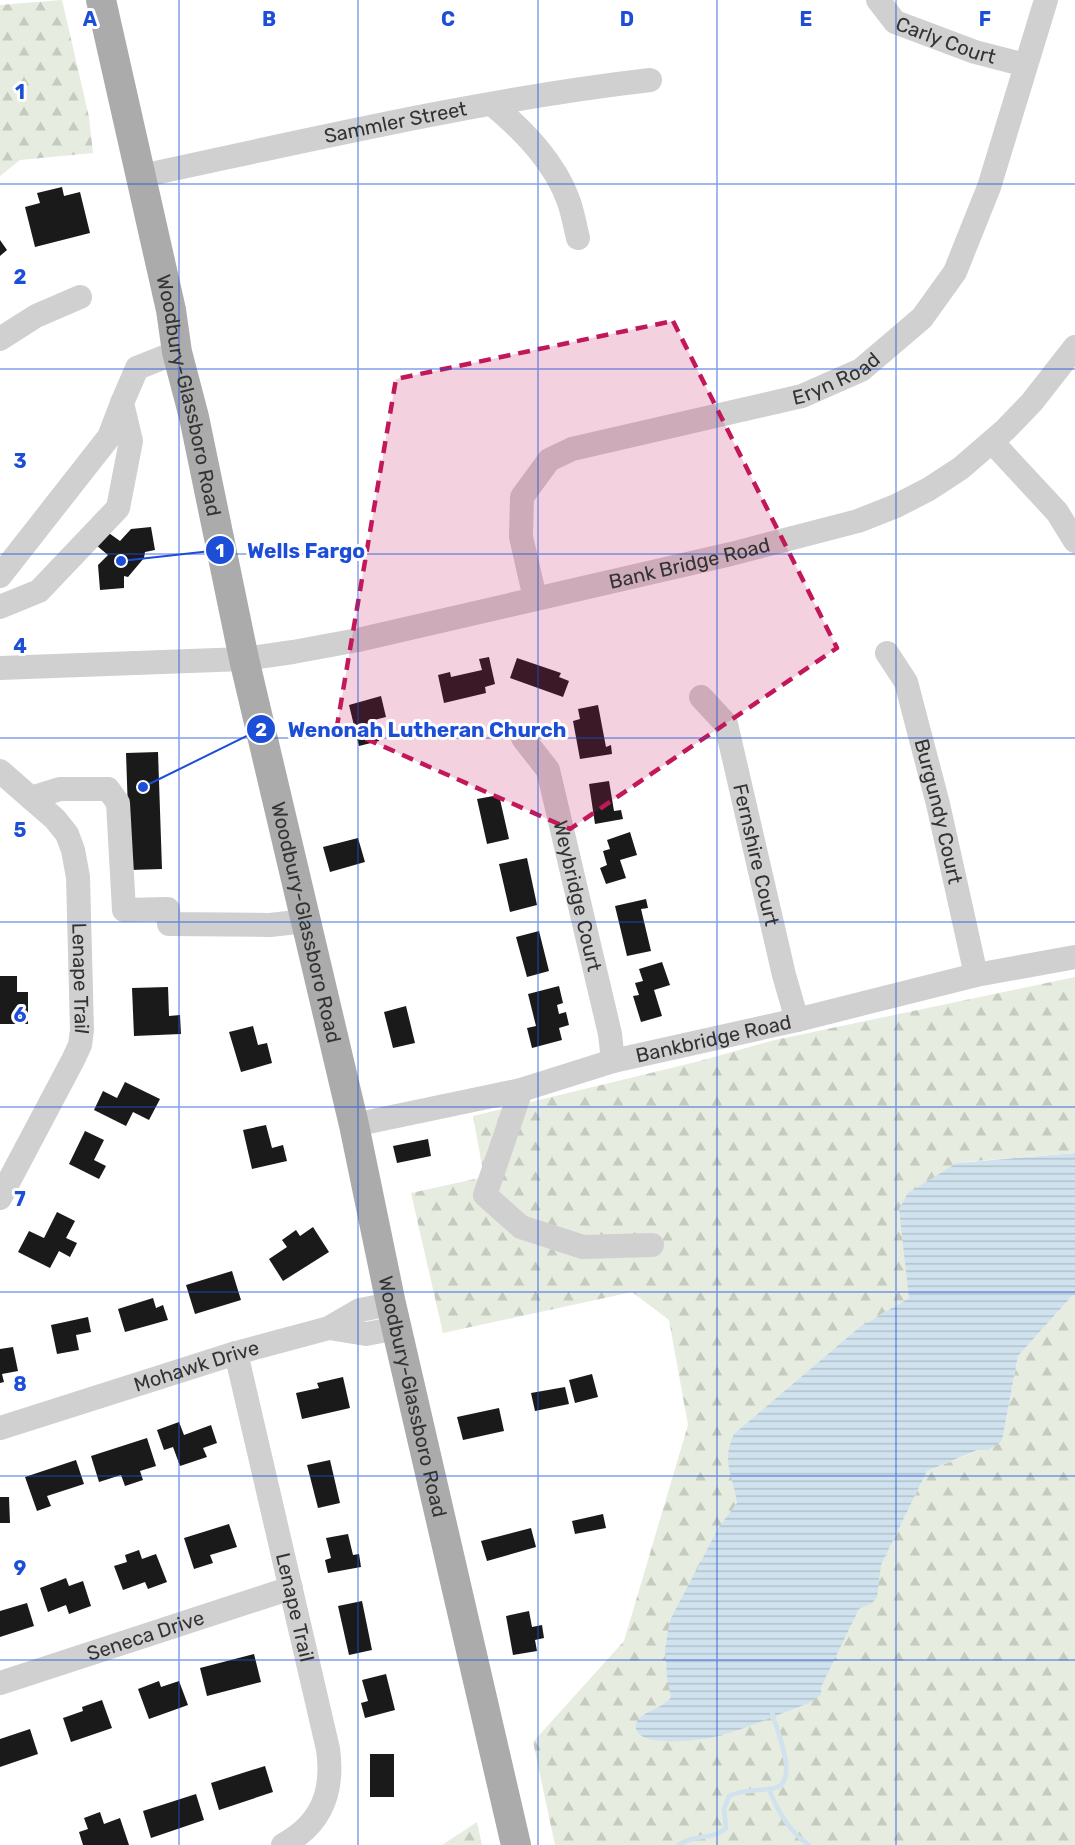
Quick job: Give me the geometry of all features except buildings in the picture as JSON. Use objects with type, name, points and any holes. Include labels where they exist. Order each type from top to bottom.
[{"type":"main road","name":"Woodbury-Glassboro Road","points":[[101,0],[171,310],[177,352],[194,417],[244,659],[354,1125],[394,1316],[516,1845]]},
{"type":"street","name":"Carly Court","points":[[878,0],[895,22],[975,52],[1024,65]]},
{"type":"street","name":"Eryn Road","points":[[535,598],[521,537],[522,497],[549,460],[572,449],[802,396],[861,370],[922,318],[955,272],[989,187],[1024,65],[1046,0]]},
{"type":"street","name":"Sammler Street","points":[[141,176],[380,124],[565,90],[650,80]]},
{"type":"street","points":[[492,104],[519,127],[550,165],[568,201],[578,238]]},
{"type":"street","points":[[0,339],[36,316],[80,297]]},
{"type":"street","name":"Bank Bridge Road","points":[[0,668],[244,659],[358,639],[731,554],[858,521],[896,506],[929,489],[961,468],[993,442],[1032,402],[1075,347]]},
{"type":"street","points":[[0,576],[109,437],[137,368],[177,352]]},
{"type":"street","points":[[0,608],[39,591],[118,508],[131,441],[122,403]]},
{"type":"street","points":[[993,442],[1057,512],[1075,541]]},
{"type":"street","name":"Burgundy Court","points":[[887,653],[906,682],[938,804],[976,975]]},
{"type":"street","name":"Fernshire Court","points":[[701,697],[726,724],[784,975],[797,1020]]},
{"type":"street","name":"Weybridge Court","points":[[523,738],[548,770],[614,1061]]},
{"type":"street","name":"Lenape Trail","points":[[0,771],[56,819],[67,834],[73,850],[78,877],[82,1030],[80,1045],[73,1060],[0,1198]]},
{"type":"street","points":[[31,798],[60,789],[108,789],[118,803],[124,910],[168,909],[169,924],[270,925],[306,921]]},
{"type":"street","name":"Bankbridge Road","points":[[354,1125],[521,1090],[614,1061],[797,1020],[976,975],[1075,957]]},
{"type":"street","points":[[521,1090],[485,1195],[521,1227],[583,1248],[652,1245]]},
{"type":"street","name":"Mohawk Drive","points":[[0,1428],[236,1353],[329,1328],[360,1310],[394,1316]]},
{"type":"street","name":"Lenape Trail","points":[[236,1353],[331,1770],[329,1787],[316,1818],[294,1839],[283,1845]]},
{"type":"street","name":"Seneca Drive","points":[[0,1683],[291,1588]]},
{"type":"highlighted area","points":[[673,321],[837,648],[570,829],[337,726],[396,379]]},
{"type":"green space","points":[[62,0],[89,117],[93,153],[20,160],[0,176],[0,5]]},
{"type":"green space","points":[[1075,977],[1075,1153],[963,1162],[909,1298],[861,1326],[737,1503],[670,1620],[814,1700],[927,1471],[1002,1441],[1018,1356],[1073,1295],[1075,1296],[1075,1845],[555,1845],[533,1742],[624,1641],[688,1425],[669,1320],[632,1292],[443,1333],[411,1193],[484,1177],[473,1116],[696,1062],[775,1040]]},
{"type":"green space","points":[[477,1822],[482,1845],[442,1845]]},
{"type":"water","points":[[1075,1153],[1075,1296],[1073,1295],[1018,1356],[1002,1441],[988,1450],[978,1450],[927,1471],[881,1565],[877,1597],[872,1603],[859,1609],[821,1687],[821,1695],[809,1703],[764,1721],[711,1738],[660,1741],[640,1735],[636,1728],[640,1718],[663,1705],[671,1697],[665,1649],[670,1620],[719,1527],[737,1503],[728,1461],[734,1434],[861,1326],[909,1298],[899,1209],[908,1193],[957,1163]]},
{"type":"waterway","points":[[679,1845],[691,1839],[716,1834],[726,1828],[724,1809],[729,1796],[746,1791],[775,1788],[782,1784],[786,1776],[786,1766],[772,1712]]},
{"type":"waterway","points":[[769,1789],[784,1820],[795,1834],[809,1845]]},
{"type":"place","name":"Wells Fargo","points":[[121,561]]},
{"type":"place","name":"Wenonah Lutheran Church","points":[[143,787]]}]
